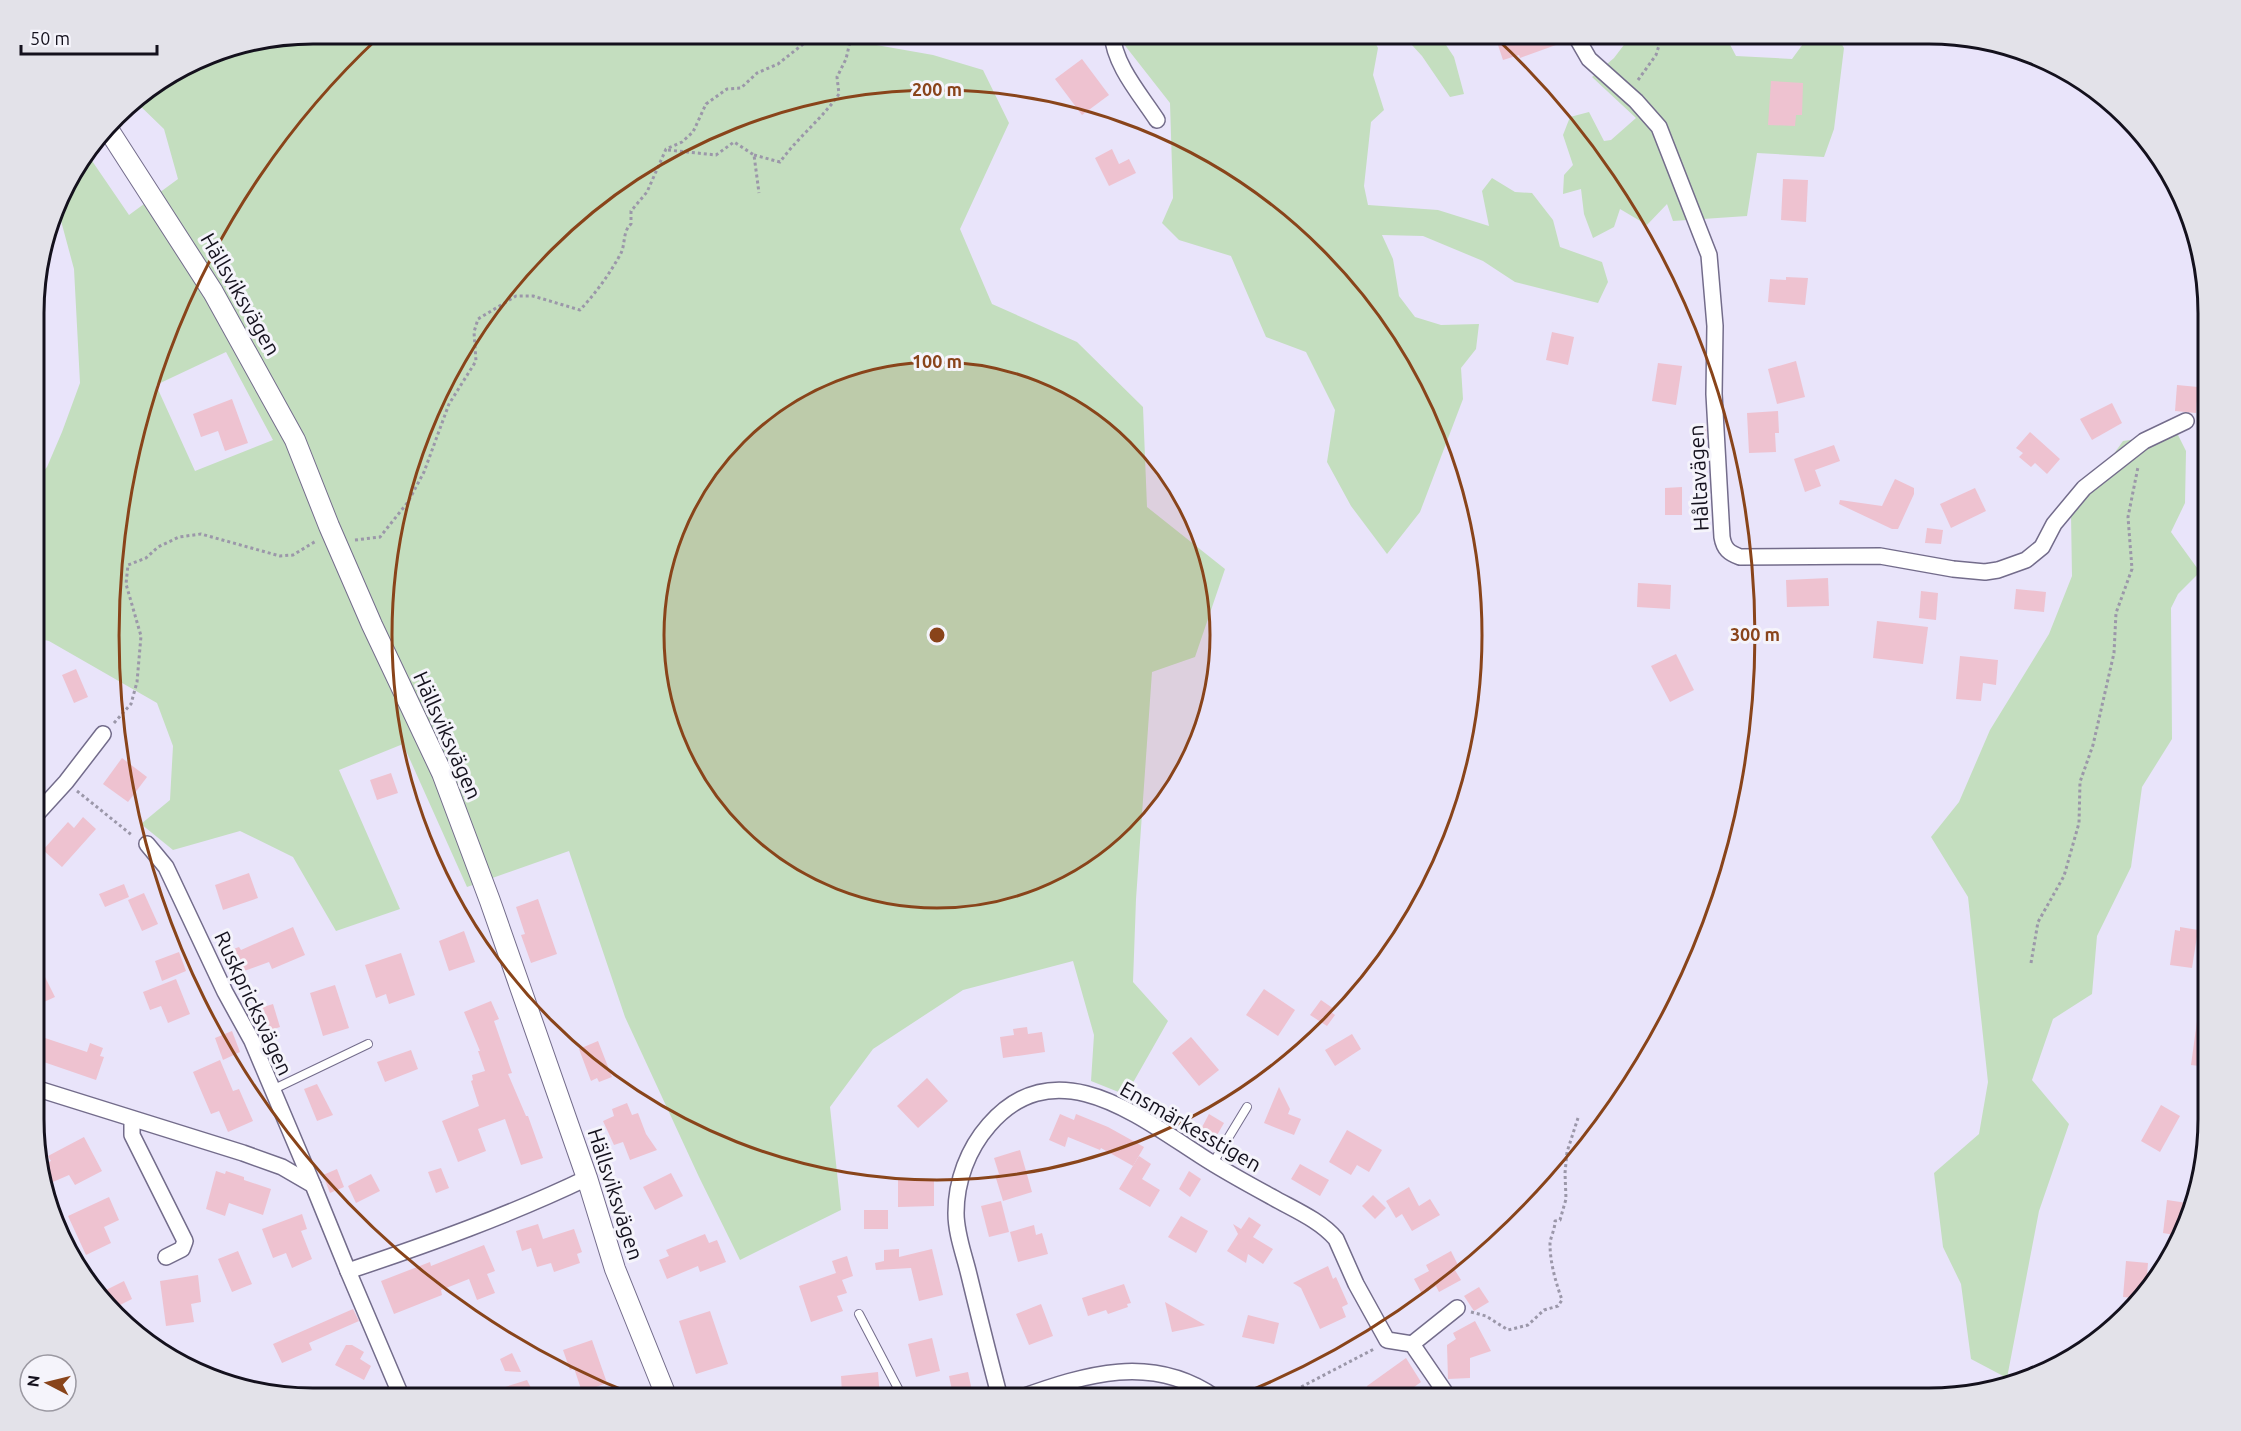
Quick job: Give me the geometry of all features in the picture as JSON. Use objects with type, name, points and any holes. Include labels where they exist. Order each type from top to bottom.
[{"type":"street","points":[[1114,44],[1121,64],[1157,120]]},
{"type":"street","name":"Håltavägen","points":[[1580,44],[1589,60],[1659,127],[1709,255],[1714,304],[1714,394],[1722,540],[1730,554],[1740,557],[1880,556],[1953,569],[1985,572],[1998,570],[2026,560],[2042,547],[2054,524],[2084,488],[2144,441],[2186,421]]},
{"type":"street","name":"Hällsviksvägen","points":[[111,134],[180,237],[241,341],[295,440],[331,541],[442,773],[490,901],[587,1178],[615,1269],[663,1388]]},
{"type":"street","points":[[44,806],[103,734]]},
{"type":"street","name":"Ruskpricksvägen","points":[[147,844],[166,867],[225,992],[252,1041],[398,1388]]},
{"type":"street","points":[[44,1091],[243,1153],[282,1167],[313,1185]]},
{"type":"street","name":"Ensmärkesstigen","points":[[997,1388],[960,1241],[956,1214],[961,1178],[970,1151],[997,1116],[1024,1096],[1043,1092],[1072,1091],[1105,1099],[1126,1109],[1331,1233],[1387,1340]]},
{"type":"street","points":[[132,1119],[132,1135],[185,1241],[182,1249],[166,1257]]},
{"type":"street","points":[[348,1272],[462,1231],[528,1205],[587,1178]]},
{"type":"street","points":[[1412,1344],[1457,1308]]},
{"type":"street","points":[[1387,1340],[1412,1344],[1442,1388]]},
{"type":"street","points":[[1051,1388],[1083,1378],[1128,1370],[1148,1372],[1201,1388]]},
{"type":"lane","points":[[272,1090],[368,1044]]},
{"type":"lane","points":[[1213,1163],[1247,1107]]},
{"type":"lane","points":[[859,1314],[898,1388]]},
{"type":"path","points":[[103,734],[131,704],[137,682],[141,636],[126,584],[128,565],[146,558],[158,547],[179,537],[201,534],[280,556],[293,555],[331,541],[380,537],[408,502],[424,472],[449,404],[476,361],[474,332],[478,319],[516,296],[533,296],[580,310],[591,298],[622,252],[626,228],[631,224],[631,211],[647,192],[666,150],[682,142],[693,132],[706,104],[727,89],[741,88],[757,73],[778,64],[803,44]]},
{"type":"path","points":[[666,150],[716,155],[734,142],[754,155],[780,162],[793,143],[827,111],[839,94],[837,77],[846,59],[849,44]]},
{"type":"path","points":[[1626,93],[1645,73],[1660,44]]},
{"type":"path","points":[[754,155],[759,193]]},
{"type":"path","points":[[2031,963],[2038,922],[2064,876],[2079,823],[2080,782],[2093,745],[2111,664],[2116,613],[2132,568],[2128,517],[2144,441]]},
{"type":"path","points":[[66,782],[138,841],[147,844]]},
{"type":"path","points":[[1457,1308],[1486,1316],[1508,1330],[1528,1325],[1544,1310],[1557,1306],[1562,1300],[1556,1283],[1550,1242],[1554,1233],[1555,1221],[1560,1220],[1566,1199],[1567,1152],[1578,1118]]},
{"type":"path","points":[[1298,1388],[1369,1352],[1387,1340]]},
{"type":"green space","points":[[295,44],[871,44],[933,55],[983,70],[1009,123],[960,229],[992,304],[1077,342],[1143,407],[1147,507],[1225,569],[1195,657],[1152,672],[1136,899],[1133,982],[1168,1021],[1126,1095],[1091,1081],[1094,1035],[1073,961],[963,990],[873,1049],[830,1107],[841,1210],[740,1260],[625,1017],[569,851],[467,887],[403,744],[339,770],[400,909],[336,931],[293,857],[240,831],[173,850],[141,824],[170,800],[173,746],[157,703],[44,640],[44,470],[62,432],[80,383],[74,269],[60,219],[71,193],[91,160],[129,215],[178,179],[164,129],[140,106],[163,89],[193,71],[226,58],[260,49]],"holes":[[[226,352],[273,440],[195,471],[156,385]]]},
{"type":"green space","points":[[1124,44],[1376,44],[1378,48],[1373,75],[1384,110],[1371,122],[1364,186],[1368,205],[1438,210],[1489,226],[1482,191],[1492,178],[1515,192],[1532,193],[1553,220],[1560,247],[1602,262],[1608,282],[1598,303],[1515,282],[1483,261],[1423,236],[1382,235],[1393,259],[1399,296],[1415,317],[1441,325],[1479,324],[1476,349],[1461,368],[1463,399],[1420,512],[1387,554],[1351,506],[1327,462],[1335,410],[1306,352],[1266,337],[1231,256],[1179,240],[1162,223],[1173,198],[1170,103]]},
{"type":"green space","points":[[1411,44],[1445,44],[1454,57],[1464,94],[1450,97]]},
{"type":"green space","points":[[1625,44],[1730,44],[1736,56],[1792,59],[1803,44],[1842,44],[1844,48],[1834,129],[1824,157],[1757,153],[1747,216],[1673,221],[1667,204],[1647,225],[1620,209],[1614,227],[1593,238],[1584,214],[1581,189],[1563,194],[1564,175],[1573,165],[1563,135],[1570,117],[1589,112],[1604,141],[1611,140],[1636,118],[1592,77],[1614,58]]},
{"type":"green space","points":[[2177,433],[2186,451],[2185,503],[2171,532],[2198,569],[2198,574],[2178,594],[2171,608],[2172,739],[2142,787],[2131,867],[2097,936],[2092,994],[2053,1019],[2032,1080],[2069,1124],[2039,1211],[2008,1375],[2004,1376],[1971,1359],[1961,1284],[1943,1247],[1934,1173],[1979,1134],[1988,1082],[1968,897],[1931,837],[1959,802],[1990,730],[2049,634],[2072,576],[2071,514],[2123,441]]},
{"type":"building","points":[[1498,44],[1559,44],[1520,58],[1519,55],[1503,60]]},
{"type":"building","points":[[1082,59],[1109,95],[1082,115],[1055,79]]},
{"type":"building","points":[[1771,81],[1803,83],[1802,115],[1796,115],[1795,126],[1768,125]]},
{"type":"building","points":[[1112,149],[1119,164],[1129,159],[1136,173],[1109,186],[1095,158]]},
{"type":"building","points":[[1783,179],[1808,180],[1806,222],[1781,220]]},
{"type":"building","points":[[1786,277],[1808,278],[1805,305],[1768,302],[1770,279],[1786,280]]},
{"type":"building","points":[[1552,332],[1574,337],[1568,365],[1546,360]]},
{"type":"building","points":[[1796,361],[1805,397],[1777,404],[1768,369]]},
{"type":"building","points":[[1658,363],[1682,366],[1676,405],[1652,401]]},
{"type":"building","points":[[2177,385],[2198,387],[2196,413],[2175,411]]},
{"type":"building","points":[[232,399],[248,443],[225,451],[218,431],[201,437],[193,414]]},
{"type":"building","points":[[2112,403],[2122,423],[2092,440],[2080,419]]},
{"type":"building","points":[[1778,411],[1779,433],[1775,433],[1776,452],[1749,453],[1747,413]]},
{"type":"building","points":[[1694,424],[1706,425],[1707,444],[1692,442]]},
{"type":"building","points":[[2030,432],[2060,459],[2047,474],[2035,463],[2031,467],[2019,457],[2023,453],[2016,448]]},
{"type":"building","points":[[1834,445],[1840,461],[1815,470],[1821,486],[1805,492],[1794,459]]},
{"type":"building","points":[[1895,479],[1914,488],[1914,494],[1898,529],[1892,529],[1839,504],[1840,500],[1882,506]]},
{"type":"building","points":[[1682,487],[1682,515],[1665,515],[1665,488]]},
{"type":"building","points":[[1975,488],[1986,511],[1951,528],[1940,504]]},
{"type":"building","points":[[1927,528],[1943,530],[1941,544],[1925,543]]},
{"type":"building","points":[[1828,578],[1829,606],[1787,607],[1786,580]]},
{"type":"building","points":[[1638,583],[1671,585],[1670,609],[1637,607]]},
{"type":"building","points":[[2016,589],[2046,592],[2044,612],[2014,609]]},
{"type":"building","points":[[1921,591],[1938,593],[1936,620],[1919,618]]},
{"type":"building","points":[[1877,621],[1928,627],[1923,664],[1873,658]]},
{"type":"building","points":[[1676,654],[1694,690],[1670,702],[1651,666]]},
{"type":"building","points":[[1960,656],[1998,660],[1996,685],[1983,683],[1981,701],[1956,699]]},
{"type":"building","points":[[76,669],[88,697],[74,703],[62,675]]},
{"type":"building","points":[[122,758],[147,777],[128,802],[103,784]]},
{"type":"building","points":[[391,773],[398,793],[377,800],[370,780]]},
{"type":"building","points":[[83,817],[96,829],[62,867],[44,849],[68,822],[74,828]]},
{"type":"building","points":[[249,873],[258,898],[223,910],[215,885]]},
{"type":"building","points":[[124,884],[129,897],[105,907],[99,894]]},
{"type":"building","points":[[144,893],[158,924],[142,931],[128,900]]},
{"type":"building","points":[[538,899],[557,954],[531,963],[521,935],[525,934],[516,907]]},
{"type":"building","points":[[293,927],[305,955],[272,969],[269,962],[230,976],[222,953],[239,947],[241,950]]},
{"type":"building","points":[[2180,927],[2198,930],[2192,968],[2170,965],[2175,930],[2180,931]]},
{"type":"building","points":[[464,931],[475,962],[449,971],[439,941]]},
{"type":"building","points":[[179,952],[186,971],[162,981],[155,961]]},
{"type":"building","points":[[401,953],[415,995],[389,1004],[386,994],[376,998],[365,965]]},
{"type":"building","points":[[44,975],[55,997],[44,1002]]},
{"type":"building","points":[[176,979],[190,1014],[168,1023],[161,1006],[150,1010],[143,992]]},
{"type":"building","points":[[335,985],[349,1028],[323,1036],[310,993]]},
{"type":"building","points":[[1264,989],[1295,1010],[1278,1036],[1246,1015]]},
{"type":"building","points":[[1321,1000],[1334,1009],[1331,1012],[1335,1015],[1327,1026],[1310,1015]]},
{"type":"building","points":[[491,1001],[499,1019],[494,1021],[512,1073],[508,1074],[526,1116],[528,1116],[543,1158],[521,1165],[505,1119],[478,1129],[486,1151],[458,1162],[442,1121],[479,1106],[471,1081],[473,1080],[472,1075],[485,1071],[478,1051],[480,1051],[464,1012]]},
{"type":"building","points":[[273,1004],[280,1027],[259,1034],[251,1011]]},
{"type":"building","points":[[2198,1014],[2198,1066],[2191,1065]]},
{"type":"building","points":[[1027,1027],[1028,1034],[1042,1032],[1045,1052],[1003,1058],[1000,1037],[1014,1035],[1013,1029]]},
{"type":"building","points":[[232,1031],[240,1052],[223,1060],[215,1038]]},
{"type":"building","points":[[1352,1034],[1361,1049],[1335,1066],[1325,1050]]},
{"type":"building","points":[[1191,1037],[1219,1070],[1199,1086],[1172,1053]]},
{"type":"building","points":[[44,1038],[87,1052],[90,1043],[103,1048],[100,1056],[104,1057],[96,1080],[44,1062]]},
{"type":"building","points":[[598,1041],[612,1077],[599,1082],[597,1078],[591,1081],[579,1049]]},
{"type":"building","points":[[411,1050],[418,1069],[385,1082],[377,1062]]},
{"type":"building","points":[[220,1060],[233,1091],[239,1089],[253,1121],[228,1132],[219,1111],[211,1114],[193,1072]]},
{"type":"building","points":[[927,1078],[948,1101],[918,1128],[897,1106]]},
{"type":"building","points":[[317,1084],[333,1115],[317,1121],[304,1089]]},
{"type":"building","points":[[1279,1087],[1290,1109],[1288,1114],[1301,1119],[1294,1135],[1264,1123]]},
{"type":"building","points":[[627,1103],[632,1115],[638,1113],[646,1134],[657,1150],[630,1160],[623,1142],[614,1145],[603,1121],[614,1116],[612,1109]]},
{"type":"building","points":[[2161,1105],[2180,1116],[2160,1152],[2141,1141]]},
{"type":"building","points":[[1060,1114],[1074,1120],[1076,1114],[1108,1127],[1144,1147],[1133,1166],[1101,1148],[1100,1150],[1068,1137],[1065,1147],[1049,1140]]},
{"type":"building","points":[[1209,1114],[1224,1123],[1216,1137],[1201,1129]]},
{"type":"building","points":[[1347,1130],[1382,1150],[1369,1172],[1357,1165],[1351,1175],[1329,1162]]},
{"type":"building","points":[[84,1137],[102,1171],[75,1185],[69,1175],[52,1183],[47,1162],[51,1161],[48,1156]]},
{"type":"building","points":[[1020,1150],[1032,1192],[1003,1201],[995,1175],[999,1174],[994,1158]]},
{"type":"building","points":[[1139,1156],[1151,1164],[1142,1179],[1160,1190],[1150,1207],[1119,1189]]},
{"type":"building","points":[[1300,1164],[1329,1180],[1320,1196],[1291,1179]]},
{"type":"building","points":[[441,1168],[449,1188],[436,1193],[428,1172]]},
{"type":"building","points":[[337,1169],[344,1187],[330,1193],[323,1175]]},
{"type":"building","points":[[216,1171],[225,1174],[226,1171],[271,1189],[263,1215],[229,1203],[225,1216],[206,1209]]},
{"type":"building","points":[[1189,1171],[1201,1179],[1190,1197],[1179,1189]]},
{"type":"building","points":[[671,1173],[683,1196],[655,1210],[643,1187]]},
{"type":"building","points":[[371,1174],[380,1191],[356,1203],[348,1186]]},
{"type":"building","points":[[898,1180],[934,1180],[934,1206],[898,1207]]},
{"type":"building","points":[[1409,1187],[1419,1206],[1430,1199],[1440,1215],[1412,1231],[1402,1214],[1396,1218],[1386,1201]]},
{"type":"building","points":[[1373,1195],[1386,1208],[1375,1219],[1362,1206]]},
{"type":"building","points":[[109,1197],[119,1220],[104,1227],[111,1243],[86,1255],[68,1216]]},
{"type":"building","points":[[2167,1200],[2184,1202],[2172,1235],[2163,1233]]},
{"type":"building","points":[[1001,1201],[1009,1232],[989,1237],[981,1206]]},
{"type":"building","points":[[864,1210],[888,1210],[888,1229],[864,1229]]},
{"type":"building","points":[[302,1214],[307,1229],[301,1231],[312,1259],[292,1268],[286,1253],[273,1258],[262,1229]]},
{"type":"building","points":[[1181,1216],[1208,1231],[1196,1253],[1168,1237]]},
{"type":"building","points":[[1249,1217],[1261,1225],[1253,1237],[1273,1249],[1263,1264],[1248,1254],[1246,1263],[1227,1251],[1238,1234],[1233,1224],[1241,1229]]},
{"type":"building","points":[[538,1224],[543,1239],[574,1229],[582,1252],[577,1254],[580,1263],[554,1272],[551,1263],[537,1267],[531,1248],[522,1251],[516,1231]]},
{"type":"building","points":[[1034,1225],[1036,1235],[1042,1233],[1048,1254],[1018,1262],[1010,1232]]},
{"type":"building","points":[[705,1234],[709,1243],[717,1240],[726,1262],[700,1272],[698,1266],[667,1279],[659,1260],[669,1256],[666,1250]]},
{"type":"building","points":[[484,1245],[495,1271],[487,1274],[495,1293],[477,1300],[469,1279],[441,1290],[442,1295],[394,1314],[381,1281],[430,1262],[431,1266]]},
{"type":"building","points":[[899,1249],[899,1257],[932,1249],[943,1295],[919,1301],[911,1268],[876,1270],[875,1263],[884,1261],[884,1250]]},
{"type":"building","points":[[238,1251],[252,1284],[232,1292],[218,1259]]},
{"type":"building","points":[[1451,1251],[1458,1265],[1453,1267],[1461,1280],[1439,1292],[1436,1286],[1422,1294],[1414,1279],[1429,1271],[1426,1265]]},
{"type":"building","points":[[847,1256],[853,1276],[842,1280],[847,1293],[837,1296],[843,1311],[811,1322],[799,1286],[836,1273],[832,1261]]},
{"type":"building","points":[[2126,1261],[2148,1263],[2147,1275],[2142,1282],[2130,1298],[2123,1297]]},
{"type":"building","points":[[1328,1266],[1333,1279],[1336,1277],[1348,1304],[1342,1307],[1346,1317],[1320,1329],[1301,1288],[1293,1283]]},
{"type":"building","points":[[198,1275],[201,1302],[191,1304],[194,1322],[166,1326],[160,1281]]},
{"type":"building","points":[[124,1281],[132,1299],[119,1306],[105,1290]]},
{"type":"building","points":[[1124,1284],[1131,1303],[1127,1304],[1128,1307],[1108,1314],[1106,1310],[1088,1316],[1082,1298]]},
{"type":"building","points":[[1479,1287],[1489,1302],[1474,1311],[1464,1296]]},
{"type":"building","points":[[1165,1302],[1205,1325],[1172,1332]]},
{"type":"building","points":[[1041,1304],[1053,1336],[1029,1345],[1016,1314]]},
{"type":"building","points":[[353,1309],[359,1321],[309,1343],[312,1350],[282,1363],[273,1344]]},
{"type":"building","points":[[710,1311],[728,1364],[696,1374],[679,1321]]},
{"type":"building","points":[[1248,1315],[1279,1323],[1274,1344],[1242,1337]]},
{"type":"building","points":[[1475,1321],[1491,1351],[1470,1358],[1470,1378],[1448,1379],[1447,1345],[1456,1339],[1453,1333]]},
{"type":"building","points":[[932,1338],[940,1371],[916,1377],[908,1344]]},
{"type":"building","points":[[592,1340],[607,1383],[593,1388],[581,1388],[574,1368],[570,1370],[563,1350]]},
{"type":"building","points":[[346,1345],[352,1345],[364,1352],[360,1359],[371,1366],[364,1380],[335,1365]]},
{"type":"building","points":[[512,1353],[521,1372],[505,1371],[500,1359]]},
{"type":"building","points":[[1406,1358],[1421,1382],[1413,1388],[1367,1388]]},
{"type":"building","points":[[878,1372],[879,1388],[842,1388],[841,1376]]},
{"type":"building","points":[[968,1372],[971,1388],[952,1388],[949,1376]]},
{"type":"building","points":[[527,1380],[531,1388],[502,1388]]}]
